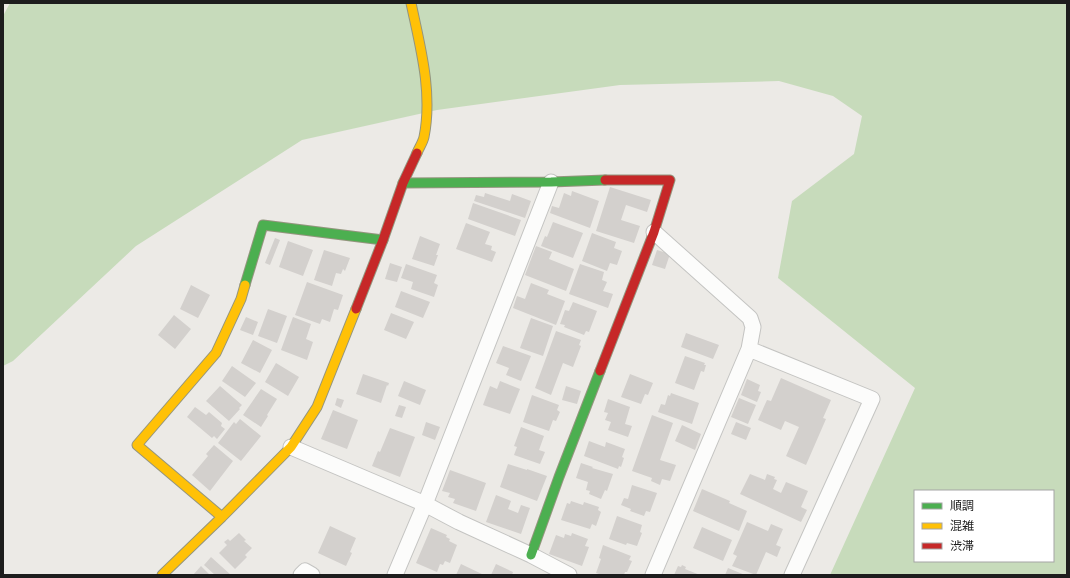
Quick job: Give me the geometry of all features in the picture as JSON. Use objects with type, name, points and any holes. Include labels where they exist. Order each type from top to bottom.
[{"type":"street","points":[[162,575],[291,447],[317,407],[383,240],[403,183],[424,138],[428,103],[421,51],[411,3]]},
{"type":"street","points":[[403,183],[670,180],[654,232],[530,555]]},
{"type":"street","points":[[395,575],[425,504],[550,182]]},
{"type":"street","points":[[222,517],[137,445],[216,353],[241,299],[263,225],[383,240]]},
{"type":"street","points":[[653,575],[749,349],[753,327],[750,318],[654,232]]},
{"type":"street","points":[[749,349],[872,398],[792,575]]},
{"type":"street","points":[[291,447],[425,504],[569,575]]},
{"type":"street","points":[[301,575],[305,571],[312,575]]},
{"type":"green space","points":[[10,3],[1067,3],[1067,575],[830,575],[915,388],[778,278],[792,201],[854,154],[862,116],[833,96],[779,81],[620,85],[437,110],[302,140],[136,246],[13,361],[3,366],[3,16]]},
{"type":"building","points":[[610,187],[651,200],[647,212],[626,205],[621,220],[640,226],[634,243],[596,231]]},
{"type":"building","points":[[572,191],[599,201],[590,228],[550,213],[552,206],[559,208],[564,193],[571,196]]},
{"type":"building","points":[[485,193],[510,201],[512,194],[531,201],[525,218],[474,201],[476,195],[484,197]]},
{"type":"building","points":[[473,203],[521,220],[515,236],[468,219]]},
{"type":"building","points":[[553,222],[583,233],[573,258],[541,246],[545,236],[547,237]]},
{"type":"building","points":[[466,223],[490,232],[485,244],[492,246],[491,250],[496,252],[492,262],[456,249]]},
{"type":"building","points":[[592,233],[616,242],[614,248],[622,251],[617,265],[610,263],[607,271],[582,261]]},
{"type":"building","points":[[420,236],[440,244],[434,266],[412,259]]},
{"type":"building","points":[[275,238],[280,240],[270,265],[265,263]]},
{"type":"building","points":[[288,241],[313,250],[303,276],[279,267]]},
{"type":"building","points":[[536,246],[552,252],[549,259],[574,269],[566,291],[525,275]]},
{"type":"building","points":[[324,250],[350,258],[345,271],[343,269],[341,274],[336,273],[332,286],[314,280]]},
{"type":"building","points":[[657,250],[670,254],[665,269],[652,265]]},
{"type":"building","points":[[390,263],[402,267],[397,282],[385,279]]},
{"type":"building","points":[[406,264],[437,275],[434,283],[438,285],[434,297],[411,289],[413,282],[401,278]]},
{"type":"building","points":[[580,264],[604,272],[602,280],[607,282],[603,291],[613,294],[608,308],[569,294]]},
{"type":"building","points":[[307,282],[343,295],[338,310],[334,309],[330,322],[322,319],[320,324],[295,315]]},
{"type":"building","points":[[531,283],[549,290],[547,294],[565,301],[556,325],[513,308],[517,296],[525,299]]},
{"type":"building","points":[[191,285],[210,295],[198,318],[180,309]]},
{"type":"building","points":[[401,291],[430,302],[423,318],[395,307]]},
{"type":"building","points":[[573,302],[597,311],[589,332],[586,331],[584,335],[560,324],[565,310],[569,311]]},
{"type":"building","points":[[268,309],[287,316],[277,343],[258,336]]},
{"type":"building","points":[[391,313],[414,322],[406,339],[384,330]]},
{"type":"building","points":[[174,315],[191,329],[175,349],[158,335]]},
{"type":"building","points":[[246,317],[258,322],[253,335],[240,330]]},
{"type":"building","points":[[293,317],[311,324],[306,339],[313,342],[307,360],[281,350]]},
{"type":"building","points":[[531,318],[553,326],[543,356],[520,348]]},
{"type":"building","points":[[556,331],[581,340],[579,345],[581,346],[573,367],[563,363],[551,395],[535,388]]},
{"type":"building","points":[[686,333],[719,345],[713,359],[681,347]]},
{"type":"building","points":[[253,340],[272,350],[260,373],[241,363]]},
{"type":"building","points":[[503,346],[531,356],[521,381],[506,375],[509,368],[496,363]]},
{"type":"building","points":[[685,356],[705,363],[704,365],[706,365],[704,372],[701,371],[694,390],[675,383]]},
{"type":"building","points":[[276,363],[299,377],[288,396],[265,382]]},
{"type":"building","points":[[232,366],[256,383],[245,397],[222,381]]},
{"type":"building","points":[[363,374],[389,383],[381,403],[356,394]]},
{"type":"building","points":[[630,374],[653,383],[648,395],[645,394],[641,404],[621,397]]},
{"type":"building","points":[[781,378],[831,400],[823,418],[826,419],[806,465],[786,456],[799,427],[785,421],[781,430],[758,420],[767,400],[771,401]]},
{"type":"building","points":[[747,379],[760,385],[758,391],[761,392],[757,402],[741,395]]},
{"type":"building","points":[[404,381],[426,390],[420,405],[398,396]]},
{"type":"building","points":[[500,381],[520,389],[510,414],[483,405],[490,386],[497,389]]},
{"type":"building","points":[[220,386],[242,405],[229,421],[206,401]]},
{"type":"building","points":[[566,386],[581,391],[577,404],[562,400]]},
{"type":"building","points":[[261,389],[277,399],[261,427],[243,415]]},
{"type":"building","points":[[671,393],[699,403],[692,424],[658,412],[661,404],[665,405],[668,395],[670,396]]},
{"type":"building","points":[[532,395],[559,405],[557,410],[560,412],[556,421],[553,420],[549,431],[523,422]]},
{"type":"building","points":[[337,398],[344,400],[341,408],[335,405]]},
{"type":"building","points":[[739,398],[756,405],[748,424],[731,417]]},
{"type":"building","points":[[608,399],[630,407],[625,424],[632,426],[628,437],[608,430],[611,422],[605,420],[608,413],[604,412]]},
{"type":"building","points":[[399,405],[406,407],[402,418],[395,416]]},
{"type":"building","points":[[195,407],[206,415],[209,412],[222,423],[221,426],[225,429],[217,439],[214,436],[212,438],[187,417]]},
{"type":"building","points":[[333,410],[358,420],[347,449],[321,439]]},
{"type":"building","points":[[652,415],[673,423],[660,460],[676,465],[670,481],[662,479],[660,485],[651,481],[652,478],[632,471]]},
{"type":"building","points":[[240,419],[261,436],[241,461],[218,443],[234,422],[236,424]]},
{"type":"building","points":[[426,422],[440,427],[435,440],[422,435]]},
{"type":"building","points":[[736,422],[751,428],[746,440],[731,434]]},
{"type":"building","points":[[682,425],[701,434],[695,450],[675,441]]},
{"type":"building","points":[[521,427],[544,436],[539,450],[545,452],[540,464],[514,455],[517,447],[514,446]]},
{"type":"building","points":[[390,428],[415,437],[400,477],[372,466],[378,451],[380,452]]},
{"type":"building","points":[[589,441],[605,447],[606,442],[625,449],[621,467],[619,466],[618,469],[584,456]]},
{"type":"building","points":[[214,445],[233,461],[210,491],[192,475],[208,456],[206,454]]},
{"type":"building","points":[[581,463],[613,474],[607,491],[605,490],[601,499],[589,494],[590,491],[586,490],[588,482],[576,478]]},
{"type":"building","points":[[508,464],[547,476],[537,501],[500,487]]},
{"type":"building","points":[[450,470],[486,483],[476,511],[453,503],[455,499],[448,497],[450,493],[442,491]]},
{"type":"building","points":[[750,474],[765,480],[767,474],[775,477],[774,479],[777,480],[773,489],[781,493],[786,482],[808,491],[801,507],[807,510],[801,522],[740,494]]},
{"type":"building","points":[[632,485],[657,493],[650,512],[646,511],[644,516],[630,511],[631,509],[621,505],[624,498],[628,499]]},
{"type":"building","points":[[702,489],[730,501],[729,503],[747,511],[739,531],[693,511]]},
{"type":"building","points":[[496,495],[511,501],[508,509],[518,513],[521,505],[530,508],[521,534],[486,522]]},
{"type":"building","points":[[571,501],[583,505],[584,502],[599,507],[598,510],[601,512],[596,526],[592,524],[590,529],[561,520],[567,503],[570,504]]},
{"type":"building","points":[[617,516],[642,525],[640,532],[642,533],[637,546],[627,543],[626,545],[609,539]]},
{"type":"building","points":[[747,522],[768,531],[771,524],[783,529],[776,545],[781,547],[777,557],[766,552],[756,575],[732,566],[737,556],[733,554]]},
{"type":"building","points":[[330,526],[356,538],[350,552],[352,553],[346,566],[318,553]]},
{"type":"building","points":[[702,527],[732,540],[723,561],[693,548]]},
{"type":"building","points":[[431,528],[447,535],[446,537],[450,539],[449,541],[457,545],[450,563],[445,561],[443,565],[440,564],[437,572],[416,563]]},
{"type":"building","points":[[239,533],[246,540],[244,541],[252,548],[245,555],[247,557],[235,569],[219,553],[227,545],[224,542],[228,539],[230,541]]},
{"type":"building","points":[[572,533],[588,539],[585,546],[589,547],[582,566],[549,554],[556,535],[564,538],[565,534],[571,536]]},
{"type":"building","points":[[603,545],[631,556],[629,560],[632,561],[624,575],[602,575],[596,573],[601,559],[599,558]]},
{"type":"building","points":[[211,557],[231,575],[215,575],[204,565]]},
{"type":"building","points":[[461,564],[484,575],[456,575]]},
{"type":"building","points":[[496,564],[513,572],[512,575],[491,575]]},
{"type":"building","points":[[682,565],[686,567],[685,569],[700,575],[674,575],[678,566],[681,567]]},
{"type":"building","points":[[201,566],[210,575],[193,575]]},
{"type":"building","points":[[728,568],[745,575],[725,575]]},
{"type":"traffic: fast","points":[[403,183],[605,180]]},
{"type":"traffic: fast","points":[[245,285],[263,225],[383,240]]},
{"type":"traffic: fast","points":[[531,555],[600,371]]},
{"type":"traffic: slow","points":[[411,3],[424,69],[427,103],[424,137],[417,153]]},
{"type":"traffic: slow","points":[[222,517],[137,445],[216,353],[241,299],[245,285]]},
{"type":"traffic: slow","points":[[162,575],[291,447],[317,407],[356,309]]},
{"type":"traffic: jam","points":[[356,309],[403,183],[417,153]]},
{"type":"traffic: jam","points":[[600,371],[654,232],[670,180],[605,180]]}]
